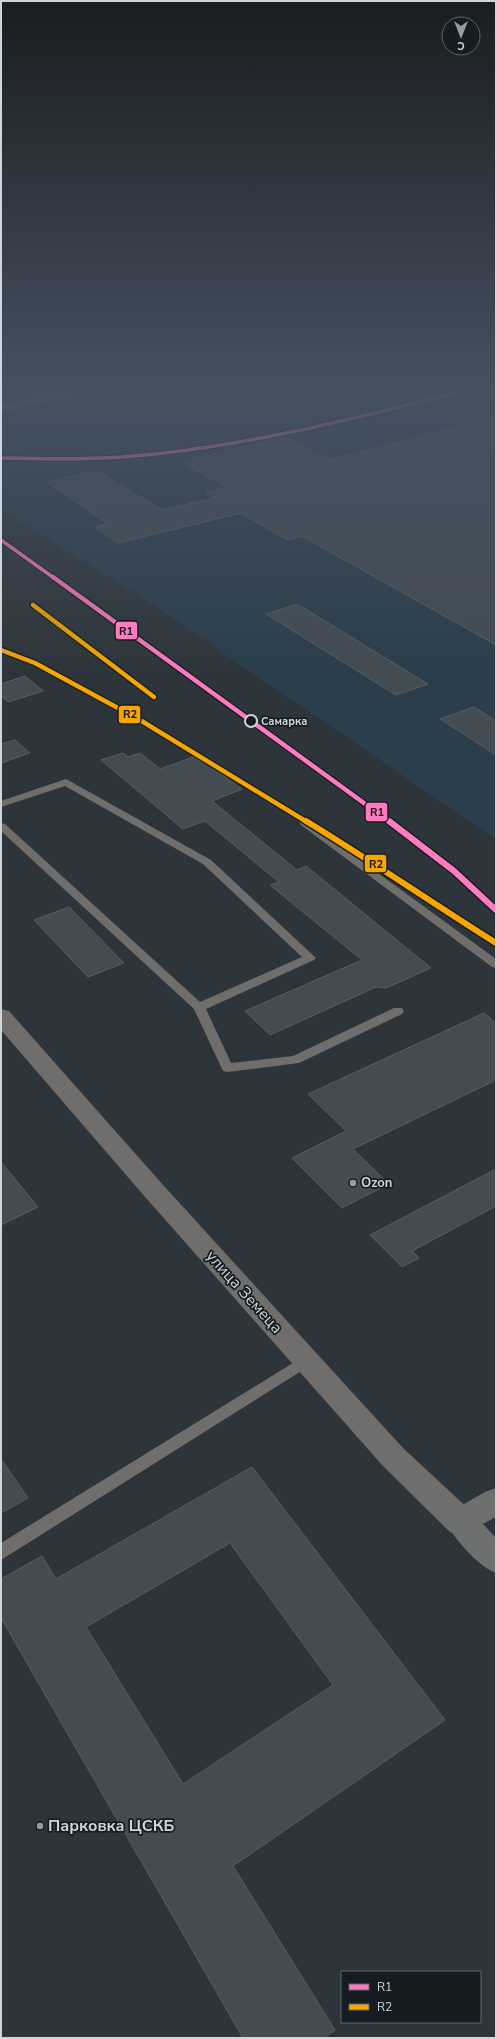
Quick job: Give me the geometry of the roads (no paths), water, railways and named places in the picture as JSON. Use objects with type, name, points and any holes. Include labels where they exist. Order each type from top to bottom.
[{"type":"main road","points":[[461,1522],[496,1501]]},
{"type":"main road","name":"улица Земеца","points":[[461,1522],[496,1559]]},
{"type":"street","name":"улица Земеца","points":[[1,1016],[306,1361],[393,1456],[461,1522]]},
{"type":"lane","points":[[1,804],[66,782],[207,862],[310,958],[199,1008]]},
{"type":"lane","points":[[305,823],[496,964]]},
{"type":"lane","points":[[1,826],[199,1008],[227,1068],[294,1060],[398,1011]]},
{"type":"lane","points":[[1,1552],[306,1361]]},
{"type":"place","name":"Самарка","points":[[251,721]]},
{"type":"place","name":"Ozon","points":[[353,1183]]},
{"type":"place","name":"Парковка ЦСКБ","points":[[40,1826]]}]
